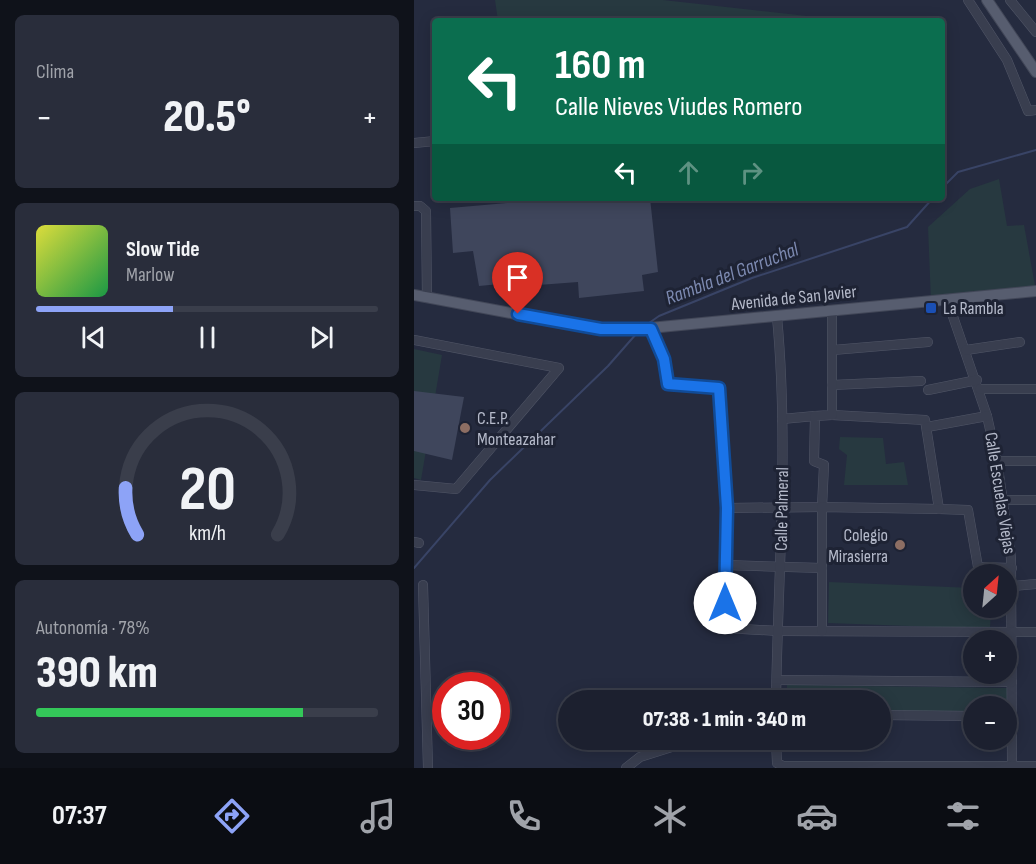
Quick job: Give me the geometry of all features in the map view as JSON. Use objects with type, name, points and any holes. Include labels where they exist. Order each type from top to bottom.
[{"type":"main road","points":[[987,0],[1036,72]]},
{"type":"main road","name":"Avenida de San Javier","points":[[414,295],[586,327],[619,330],[651,329],[1036,291]]},
{"type":"street","points":[[968,0],[1007,60],[1028,111],[1036,110]]},
{"type":"street","points":[[1010,0],[1036,32]]},
{"type":"street","points":[[414,143],[432,141]]},
{"type":"street","points":[[414,206],[420,206],[426,211],[427,298]]},
{"type":"street","name":"Calle Escuelas Viejas","points":[[947,299],[978,384],[987,416],[997,461],[1011,564]]},
{"type":"street","points":[[832,311],[834,350],[832,415]]},
{"type":"street","name":"Calle Palmeral","points":[[776,690],[779,567],[783,508],[782,370],[777,317]]},
{"type":"street","points":[[651,329],[664,359],[668,384],[719,388],[727,508],[725,628],[822,632],[963,632]]},
{"type":"street","points":[[414,340],[559,368],[458,486],[452,490],[414,485]]},
{"type":"street","points":[[834,350],[928,342]]},
{"type":"street","points":[[966,350],[1020,342]]},
{"type":"street","points":[[832,384],[921,381]]},
{"type":"street","points":[[928,390],[978,384],[1036,389]]},
{"type":"street","points":[[782,419],[832,415],[926,424],[987,416]]},
{"type":"street","points":[[815,416],[814,461],[824,465],[822,632]]},
{"type":"street","points":[[926,424],[939,509]]},
{"type":"street","points":[[997,461],[1036,461]]},
{"type":"street","points":[[1003,500],[1036,500]]},
{"type":"street","points":[[727,508],[968,510],[977,564]]},
{"type":"street","points":[[725,565],[822,568]]},
{"type":"street","points":[[1017,586],[1036,584]]},
{"type":"street","points":[[423,585],[428,768]]},
{"type":"street","points":[[1017,632],[1036,632]]},
{"type":"street","points":[[777,680],[963,681]]},
{"type":"street","points":[[891,715],[963,716]]},
{"type":"street","points":[[626,768],[640,757],[662,750]]},
{"type":"street","points":[[776,750],[776,759],[783,766],[1036,766]]},
{"type":"street","name":"Calle Escuelas Viejas","points":[[1011,750],[1012,765]]},
{"type":"shaded area","points":[[495,0],[663,0],[825,18],[498,18]]},
{"type":"shaded area","points":[[999,179],[1007,226],[1024,225],[1036,291],[931,301],[928,227],[970,189]]},
{"type":"shaded area","points":[[414,349],[442,355],[421,480],[414,478]]},
{"type":"shaded area","points":[[840,437],[883,438],[886,464],[904,462],[908,485],[844,485],[847,455],[839,449]]},
{"type":"shaded area","points":[[829,582],[963,588],[963,618],[991,618],[990,629],[828,623]]},
{"type":"shaded area","points":[[787,685],[1010,688],[1010,696],[963,696],[963,713],[891,712],[891,690],[787,690]]},
{"type":"building","points":[[529,201],[650,201],[658,272],[642,275],[644,291],[579,298],[578,282],[512,287],[510,283],[479,286],[473,251],[453,253],[450,208]]},
{"type":"building","points":[[414,391],[464,397],[452,460],[414,451]]},
{"type":"waterway","name":"Rambla del Garruchal","points":[[945,185],[958,172],[1036,150]]},
{"type":"waterway","name":"Rambla del Garruchal","points":[[649,323],[659,316],[752,278],[907,227],[930,201]]},
{"type":"waterway","name":"Rambla del Garruchal","points":[[414,568],[490,480],[608,366],[637,333]]},
{"type":"place","name":"La Rambla","points":[[931,308]]},
{"type":"place","name":"C.E.P. Monteazahar","points":[[465,428]]},
{"type":"place","name":"Colegio Mirasierra","points":[[900,545]]},
{"type":"route","points":[[518,314],[601,329],[651,329],[664,359],[668,384],[719,388],[727,508],[725,603]]}]
